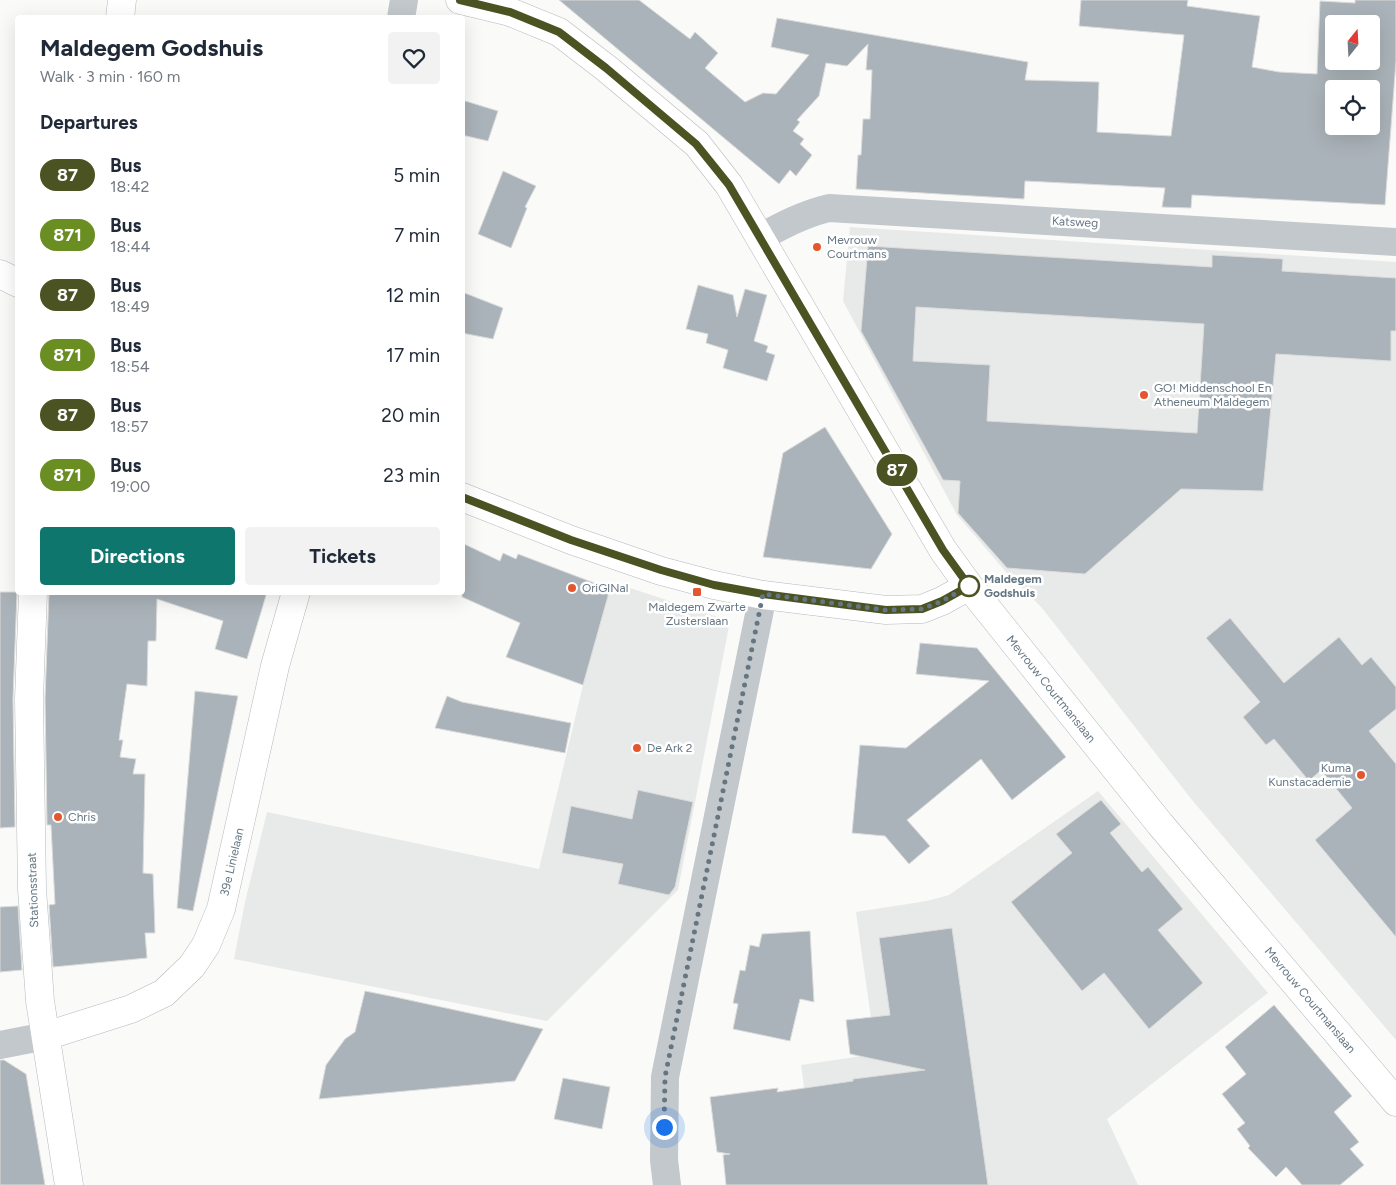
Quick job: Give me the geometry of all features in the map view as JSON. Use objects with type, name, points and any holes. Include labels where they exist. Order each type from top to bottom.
[{"type":"street","points":[[120,15],[122,0]]},
{"type":"street","points":[[402,15],[404,0]]},
{"type":"street","name":"Mevrouw Courtmanslaan","points":[[460,0],[510,12],[559,32],[606,68],[696,144],[729,185],[943,550],[969,586],[1160,824],[1396,1102]]},
{"type":"street","name":"Katsweg","points":[[761,238],[811,212],[829,208],[1396,242]]},
{"type":"street","points":[[0,274],[15,282]]},
{"type":"street","points":[[465,498],[571,540],[661,570],[714,585],[763,594],[886,610],[922,609],[942,601],[969,586]]},
{"type":"street","points":[[667,1185],[664,1160],[665,1077],[763,594]]},
{"type":"street","name":"Stationsstraat","points":[[33,595],[30,699],[32,889],[40,1001],[69,1185]]},
{"type":"street","name":"39e Linielaan","points":[[46,1036],[131,1009],[164,993],[192,966],[206,945],[221,909],[275,666],[295,595]]},
{"type":"street","points":[[0,1045],[46,1036]]},
{"type":"shaded area","points":[[850,227],[1396,262],[1396,1040],[1192,800],[1042,608],[1006,572],[957,515],[843,301]]},
{"type":"shaded area","name":"De Ark 2","points":[[612,582],[730,621],[678,890],[547,1021],[234,959],[245,902],[267,812],[539,869],[583,685]]},
{"type":"shaded area","points":[[1098,791],[1268,993],[1107,1119],[1138,1185],[818,1185],[801,1065],[876,1054],[856,912],[927,901],[949,895]]},
{"type":"building","points":[[559,0],[639,0],[690,39],[695,32],[718,53],[705,68],[745,102],[763,93],[776,94],[809,55],[771,47],[777,18],[1028,62],[1025,80],[1099,82],[1097,132],[1171,136],[1184,35],[1079,26],[1081,0],[1188,0],[1187,6],[1260,16],[1252,67],[1279,72],[1317,74],[1320,1],[1355,3],[1355,0],[1396,0],[1396,61],[1385,205],[1192,195],[1191,208],[1162,207],[1165,188],[1025,181],[1024,199],[856,189],[858,155],[861,155],[863,119],[870,119],[872,70],[866,70],[868,44],[847,66],[826,63],[819,96],[797,120],[800,122],[793,131],[804,139],[800,144],[812,155],[796,176],[790,170],[779,184]]},
{"type":"building","points":[[465,101],[498,111],[488,141],[465,136]]},
{"type":"building","points":[[503,171],[536,186],[525,207],[527,208],[511,248],[478,234]]},
{"type":"building","points":[[868,246],[1212,267],[1212,255],[1283,259],[1282,271],[1396,278],[1396,331],[1391,331],[1391,361],[1276,354],[1263,491],[1181,489],[1085,574],[1007,568],[958,513],[960,481],[943,480],[861,331]],"holes":[[[916,307],[1204,324],[1197,433],[987,421],[990,365],[913,361]]]},
{"type":"building","points":[[698,285],[733,295],[737,317],[745,289],[767,295],[754,341],[768,346],[766,352],[775,355],[767,381],[723,368],[728,350],[706,343],[708,334],[686,329]]},
{"type":"building","points":[[465,293],[503,308],[493,339],[465,334]]},
{"type":"building","points":[[825,427],[892,534],[871,569],[763,557],[783,453]]},
{"type":"building","points":[[465,544],[500,561],[503,553],[516,559],[518,554],[610,589],[583,685],[506,657],[520,623],[462,597],[462,595],[465,595]]},
{"type":"building","points":[[0,592],[15,592],[15,595],[17,595],[13,699],[15,827],[0,828]]},
{"type":"building","points":[[49,595],[266,595],[247,659],[215,649],[223,621],[157,599],[156,641],[148,641],[147,686],[127,684],[119,740],[123,740],[120,757],[136,759],[133,774],[145,774],[143,873],[153,874],[155,933],[145,933],[147,958],[53,967],[49,905],[55,904],[51,825],[47,825],[45,699]]},
{"type":"building","name":"Kuma Kunstacademie","points":[[1230,618],[1284,683],[1339,637],[1362,665],[1371,657],[1396,687],[1396,709],[1369,731],[1396,764],[1396,937],[1315,840],[1352,808],[1321,770],[1309,781],[1274,739],[1266,745],[1243,717],[1260,702],[1206,638]]},
{"type":"building","points":[[920,643],[977,648],[1066,757],[1012,800],[981,759],[907,820],[930,846],[909,864],[885,836],[852,833],[860,745],[906,748],[989,681],[916,674]]},
{"type":"building","points":[[195,691],[238,696],[193,911],[177,908]]},
{"type":"building","points":[[447,696],[462,702],[571,723],[565,753],[435,728]]},
{"type":"building","points":[[638,790],[693,802],[675,887],[669,895],[618,884],[623,864],[562,853],[571,806],[632,819]]},
{"type":"building","points":[[1101,800],[1121,824],[1110,833],[1142,872],[1148,867],[1183,909],[1158,930],[1203,983],[1149,1029],[1104,973],[1082,991],[1011,902],[1072,853],[1056,834]]},
{"type":"building","points":[[18,906],[22,970],[0,972],[0,907]]},
{"type":"building","points":[[952,928],[988,1185],[726,1185],[723,1155],[730,1154],[717,1152],[710,1097],[778,1088],[777,1092],[853,1081],[853,1079],[925,1070],[850,1054],[846,1020],[890,1015],[879,938]]},
{"type":"building","points":[[810,931],[814,1002],[800,999],[790,1041],[733,1029],[738,1004],[733,1003],[740,970],[745,971],[750,945],[759,947],[762,934]]},
{"type":"building","points":[[365,991],[543,1029],[515,1081],[319,1099],[326,1065],[345,1039],[355,1032]]},
{"type":"building","points":[[1274,1005],[1352,1096],[1334,1112],[1359,1142],[1350,1149],[1364,1165],[1340,1185],[1302,1185],[1286,1167],[1276,1177],[1248,1148],[1250,1146],[1237,1129],[1245,1123],[1222,1094],[1246,1074],[1225,1047]]},
{"type":"building","points":[[0,1060],[4,1060],[26,1074],[45,1185],[0,1185]]},
{"type":"building","points":[[563,1078],[610,1087],[602,1129],[554,1119]]},
{"type":"bus line","name":"87","points":[[460,0],[510,12],[559,32],[606,68],[696,144],[729,185],[824,344],[943,550],[969,586],[942,601],[922,609],[886,610],[763,594],[714,585],[661,570],[571,540],[465,498]]},
{"type":"place","name":"Mevrouw Courtmans","points":[[817,247]]},
{"type":"place","name":"GO! Middenschool En Atheneum Maldegem","points":[[1144,395]]},
{"type":"place","name":"Maldegem Godshuis","points":[[969,586]]},
{"type":"place","name":"OriGINal","points":[[572,588]]},
{"type":"place","name":"Maldegem Zwarte Zusterslaan","points":[[697,592]]},
{"type":"place","name":"De Ark 2","points":[[637,748]]},
{"type":"place","name":"Kuma Kunstacademie","points":[[1361,775]]},
{"type":"place","name":"Chris","points":[[58,817]]},
{"type":"route","points":[[664,1127],[665,1077],[763,594],[886,610],[922,609],[942,601],[969,586]]}]
